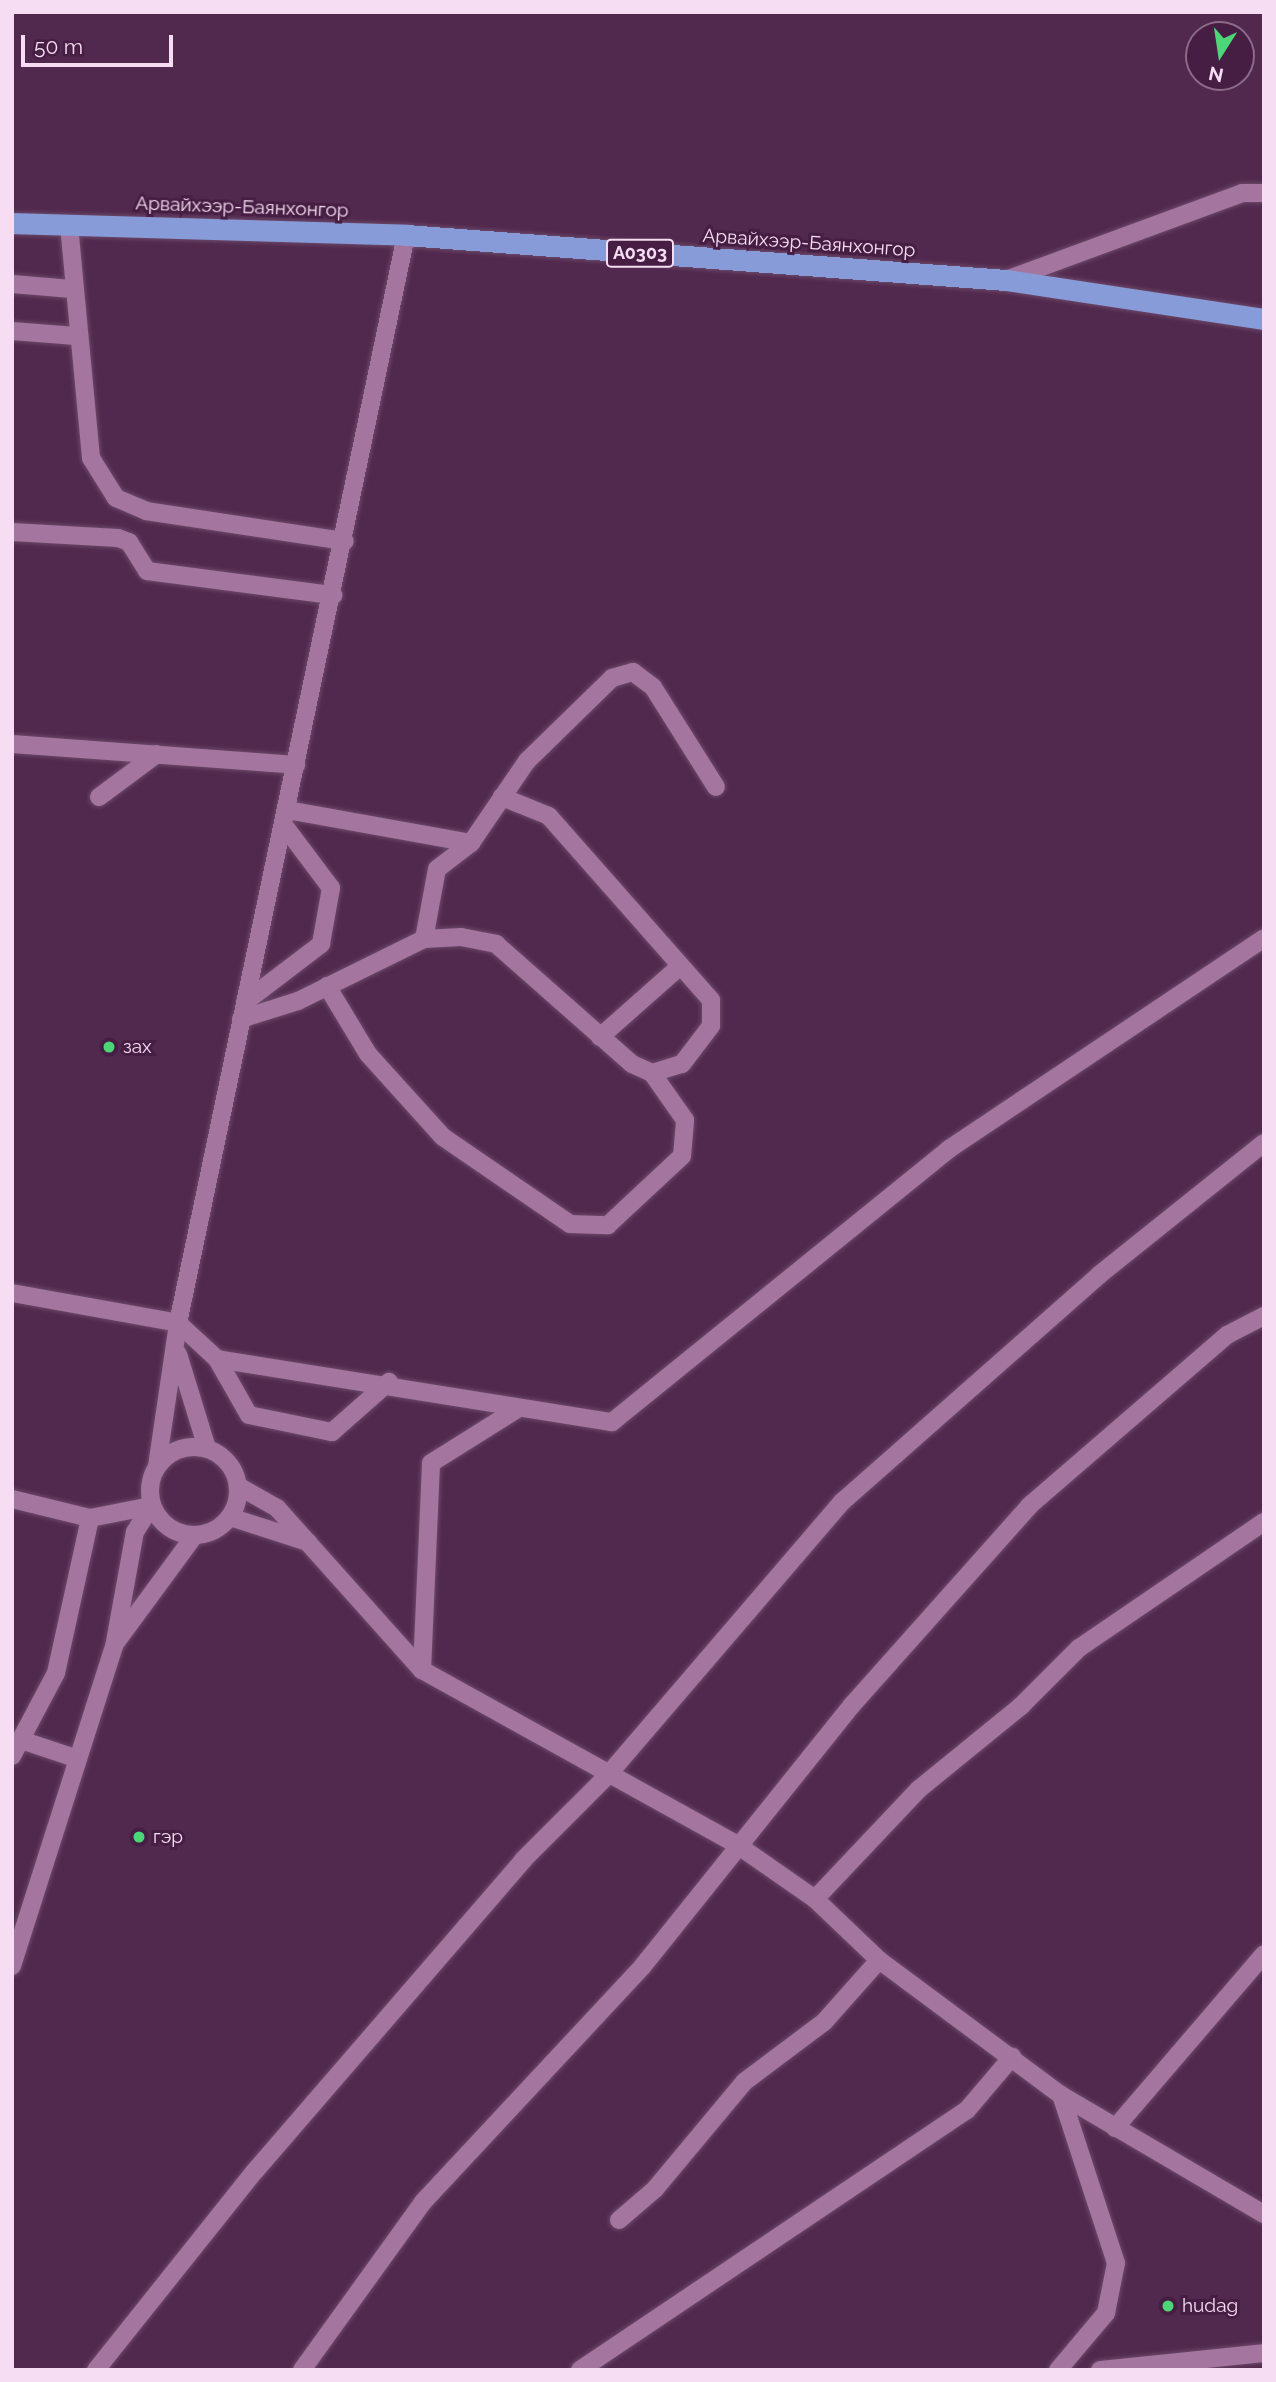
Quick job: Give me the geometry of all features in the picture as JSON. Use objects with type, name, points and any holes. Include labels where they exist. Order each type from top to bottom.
[{"type":"highway","name":"Арвайхээр-Баянхонгор","points":[[12,223],[406,235],[1006,280],[1264,319]]},
{"type":"street","points":[[1006,280],[1242,192],[1264,193]]},
{"type":"street","points":[[69,225],[76,336],[91,458],[116,498],[146,511],[345,541]]},
{"type":"street","points":[[12,1966],[114,1647],[135,1532],[151,1506],[178,1354],[177,1323],[345,541],[406,235]]},
{"type":"street","points":[[12,284],[72,289]]},
{"type":"street","points":[[12,331],[76,336]]},
{"type":"street","points":[[12,532],[118,538],[129,542],[147,571],[333,595]]},
{"type":"street","points":[[424,939],[437,869],[471,843],[502,797],[577,708],[612,678],[633,672],[653,687],[716,787]]},
{"type":"street","points":[[12,744],[296,765]]},
{"type":"street","points":[[99,797],[157,754]]},
{"type":"street","points":[[502,797],[549,816],[679,967],[711,1000],[711,1026],[682,1064],[652,1073]]},
{"type":"street","points":[[285,817],[471,843]]},
{"type":"street","points":[[243,1010],[321,944],[331,888],[285,817]]},
{"type":"street","points":[[217,1359],[389,1382],[517,1409],[612,1422],[949,1149],[1264,938]]},
{"type":"street","points":[[243,1010],[327,986],[424,939],[496,944],[600,1037],[652,1073],[685,1120],[682,1156],[608,1225],[570,1224],[443,1137],[368,1054],[327,986]]},
{"type":"street","points":[[600,1037],[679,967]]},
{"type":"street","points":[[96,2370],[255,2171],[505,1880],[607,1776],[843,1501],[1099,1275],[1264,1143]]},
{"type":"street","points":[[12,1293],[177,1323],[217,1359],[249,1415],[332,1432],[389,1382]]},
{"type":"street","points":[[302,2370],[423,2202],[642,1968],[736,1844],[1029,1506],[1227,1335],[1264,1316]]},
{"type":"street","points":[[114,1647],[194,1536],[230,1517],[240,1487],[229,1464],[207,1448],[178,1354]]},
{"type":"street","points":[[422,1670],[431,1463],[517,1409]]},
{"type":"street","points":[[157,1466],[179,1449],[207,1448]]},
{"type":"street","points":[[240,1487],[262,1495],[422,1670],[607,1776],[736,1844],[815,1899],[879,1960],[1061,2095],[1264,2214]]},
{"type":"street","points":[[12,1499],[90,1518],[151,1506]]},
{"type":"street","points":[[151,1506],[168,1527],[194,1536]]},
{"type":"street","points":[[230,1517],[307,1542]]},
{"type":"street","points":[[78,1759],[16,1748],[56,1673],[90,1518]]},
{"type":"street","points":[[815,1899],[919,1789],[1021,1706],[1079,1648],[1264,1522]]},
{"type":"street","points":[[1115,2128],[1264,1954]]},
{"type":"street","points":[[620,2220],[654,2189],[744,2082],[824,2022],[879,1960]]},
{"type":"street","points":[[580,2370],[967,2110],[1012,2057]]},
{"type":"street","points":[[1058,2370],[1106,2313],[1116,2263],[1061,2095]]},
{"type":"street","points":[[1100,2370],[1264,2353]]},
{"type":"place","name":"зах","points":[[109,1047]]},
{"type":"place","name":"гэр","points":[[139,1837]]},
{"type":"place","name":"hudag","points":[[1168,2306]]}]
